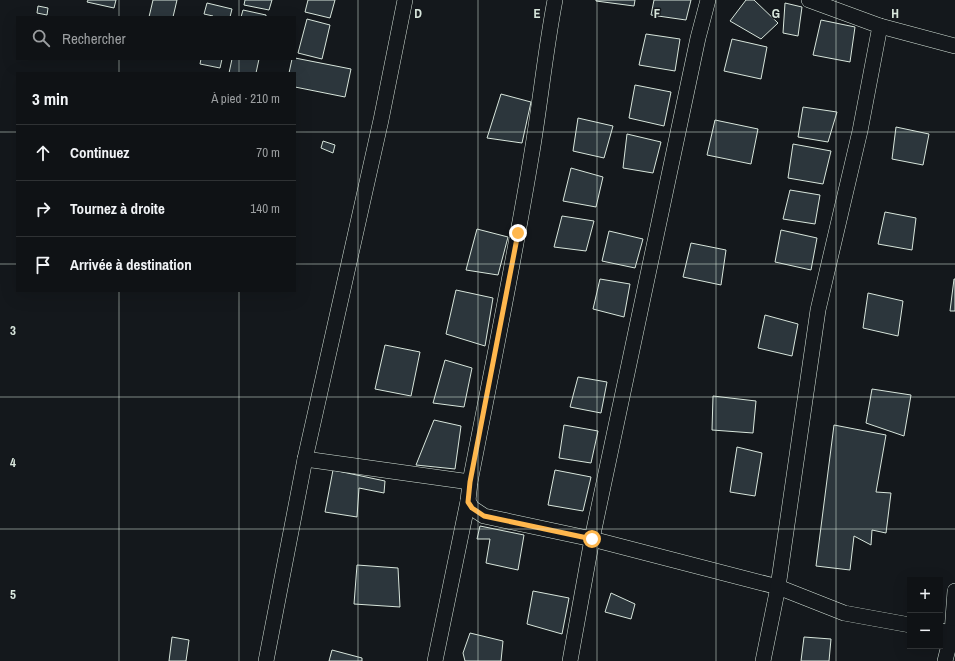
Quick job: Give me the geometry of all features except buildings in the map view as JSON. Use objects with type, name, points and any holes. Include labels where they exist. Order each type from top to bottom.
[{"type":"street","points":[[266,661],[306,459],[381,120],[405,0]]},
{"type":"street","points":[[435,661],[468,502],[470,482],[518,233],[536,128],[550,26],[556,0]]},
{"type":"street","points":[[570,661],[592,539],[696,46],[708,0]]},
{"type":"street","points":[[809,0],[880,26],[955,46]]},
{"type":"street","points":[[763,661],[778,587],[818,310],[860,131],[880,26]]},
{"type":"street","points":[[306,459],[470,482]]},
{"type":"street","points":[[468,502],[472,508],[484,516],[592,539],[778,587],[844,613],[907,624]]},
{"type":"street","points":[[945,661],[955,591]]},
{"type":"route","points":[[518,233],[470,482],[468,502],[472,508],[484,516],[592,539]]}]
